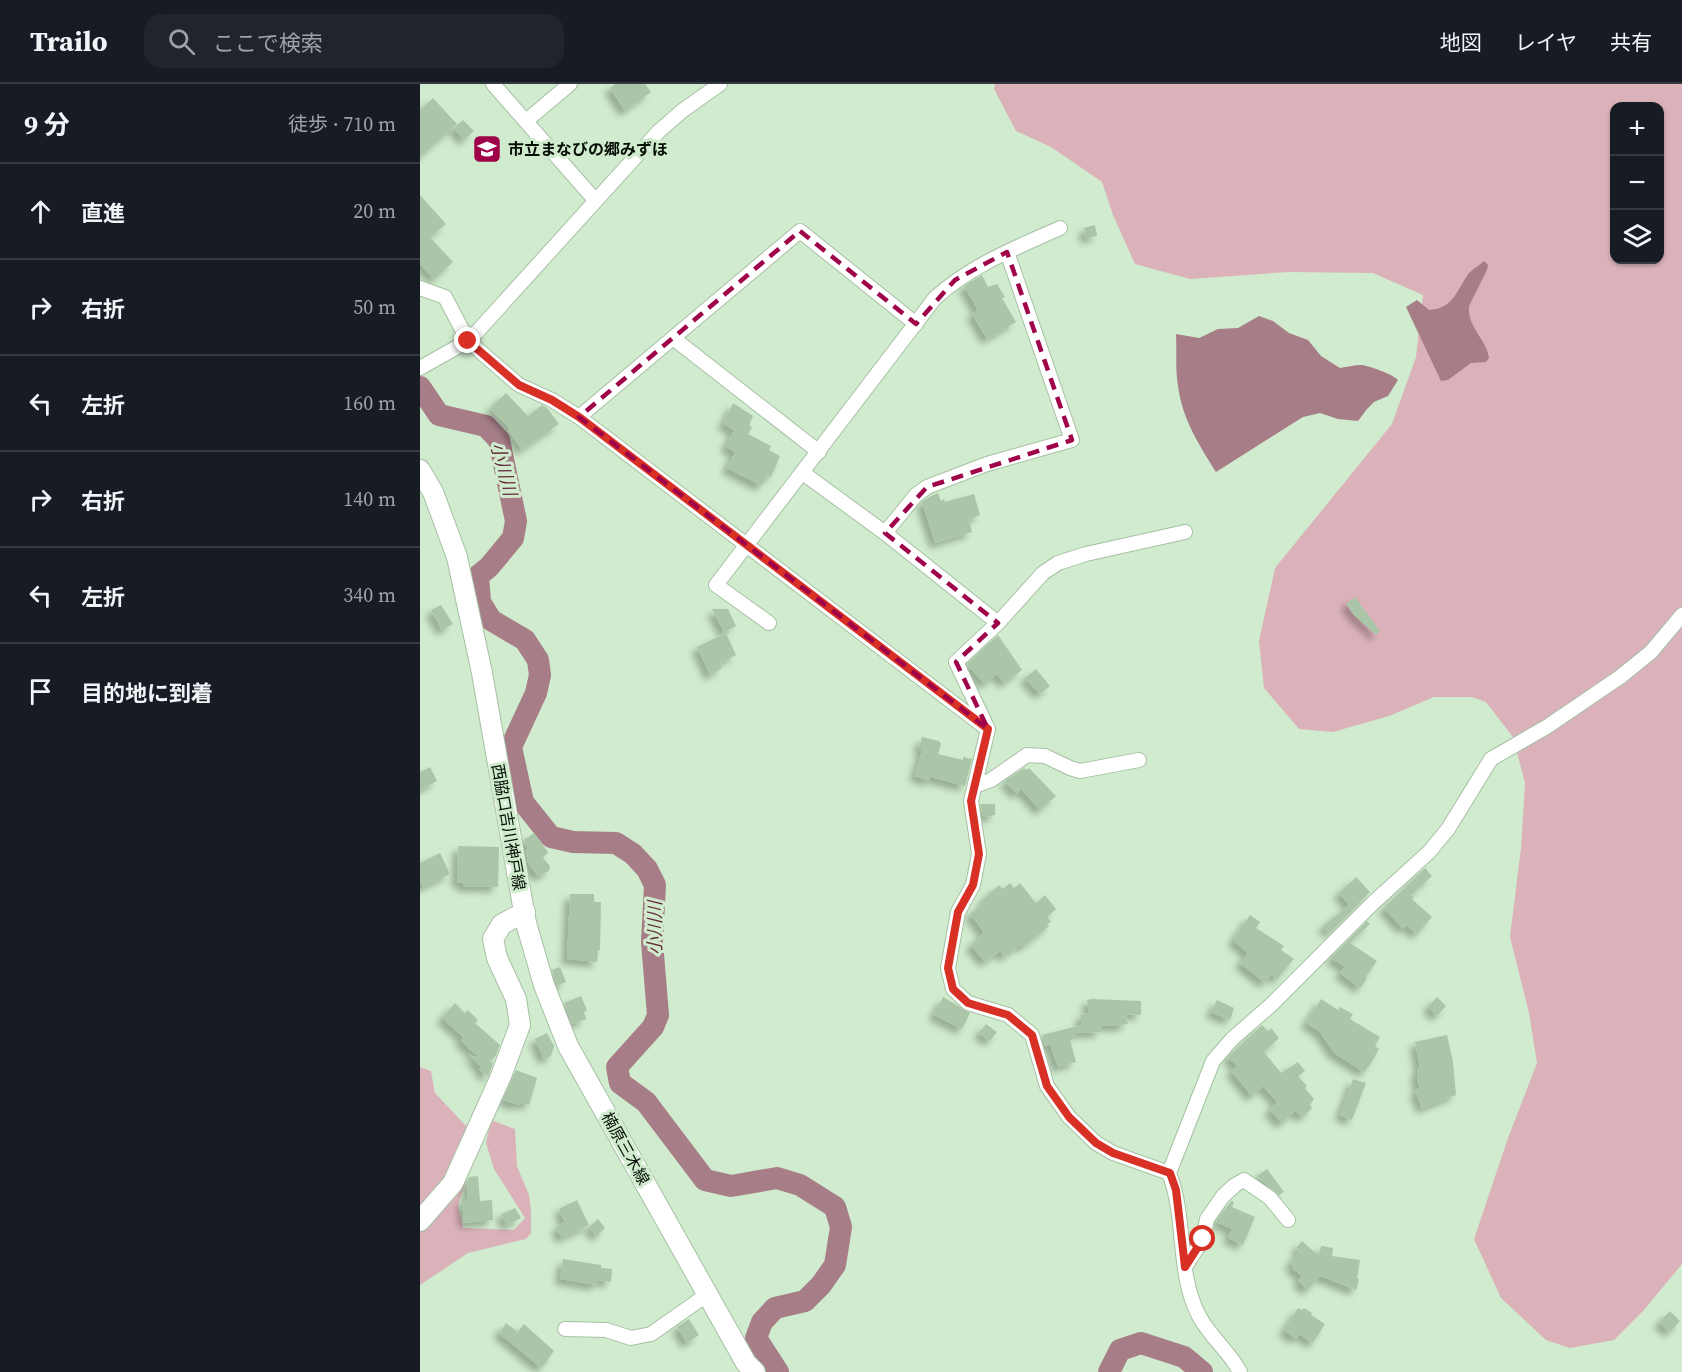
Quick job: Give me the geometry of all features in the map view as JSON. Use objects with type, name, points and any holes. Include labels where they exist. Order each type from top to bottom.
[{"type":"main road","name":"西脇口吉川神戸線","points":[[420,470],[433,492],[457,557],[482,673],[525,912],[502,924],[493,939],[497,958],[516,999],[520,1025],[501,1076],[453,1183],[420,1221]]},
{"type":"main road","name":"楠原三木線","points":[[525,912],[544,985],[568,1046],[746,1363],[755,1372]]},
{"type":"street","points":[[493,84],[595,200]]},
{"type":"street","points":[[526,121],[570,84]]},
{"type":"street","points":[[420,368],[468,341],[658,132],[682,111],[720,84]]},
{"type":"street","points":[[769,623],[716,585],[746,544],[803,473],[935,298],[955,280],[1007,252],[1060,228]]},
{"type":"street","points":[[579,417],[800,231],[916,324]]},
{"type":"street","points":[[885,533],[916,495],[927,487],[987,464],[1072,440],[1007,252]]},
{"type":"street","points":[[420,288],[445,297],[468,341],[519,385],[552,400],[579,417],[988,729]]},
{"type":"street","points":[[673,338],[819,452]]},
{"type":"street","points":[[803,473],[885,533],[998,622]]},
{"type":"street","points":[[1170,1173],[1113,1153],[1096,1143],[1069,1117],[1047,1086],[1032,1035],[1008,1015],[968,1003],[953,989],[948,968],[958,912],[973,885],[979,854],[971,801],[988,729],[956,662],[998,622],[1043,573],[1058,563],[1086,554],[1185,532]]},
{"type":"street","points":[[1240,1372],[1199,1317],[1188,1284],[1176,1190],[1170,1173],[1213,1061],[1232,1039],[1271,1005],[1374,902],[1429,852],[1448,829],[1491,759],[1548,726],[1620,677],[1651,652],[1682,615]]},
{"type":"street","points":[[975,786],[991,780],[1027,756],[1045,756],[1080,771],[1139,760]]},
{"type":"street","points":[[1185,1267],[1203,1239],[1207,1219],[1218,1202],[1235,1185],[1244,1180],[1270,1198],[1288,1220]]},
{"type":"street","points":[[565,1329],[606,1330],[631,1338],[651,1334],[708,1294]]},
{"type":"highlighted area","points":[[800,231],[916,324],[955,280],[1007,252],[1072,440],[927,487],[885,533],[998,623],[956,662],[988,729],[579,417]]},
{"type":"shaded area","points":[[995,84],[1682,84],[1682,1264],[1644,1310],[1614,1340],[1570,1348],[1546,1340],[1501,1298],[1474,1239],[1508,1138],[1537,1063],[1529,1013],[1510,937],[1521,848],[1525,783],[1513,737],[1486,702],[1472,697],[1434,697],[1389,716],[1333,732],[1299,729],[1264,688],[1259,641],[1275,568],[1392,424],[1416,357],[1423,295],[1373,273],[1288,272],[1190,279],[1135,264],[1113,215],[1102,182],[1051,147],[1016,131],[994,89]]},
{"type":"shaded area","points":[[1484,261],[1488,265],[1487,270],[1469,306],[1469,314],[1489,358],[1486,362],[1471,363],[1448,380],[1441,381],[1406,307],[1417,300],[1429,310],[1444,306],[1454,297],[1469,273]]},
{"type":"shaded area","points":[[1259,316],[1273,321],[1289,333],[1308,340],[1321,356],[1340,368],[1364,365],[1398,380],[1388,396],[1374,402],[1358,421],[1338,419],[1320,413],[1303,417],[1216,472],[1183,409],[1177,380],[1176,334],[1199,338],[1218,329],[1238,328]]},
{"type":"shaded area","points":[[420,1067],[431,1071],[435,1093],[467,1127],[445,1180],[420,1210]]},
{"type":"shaded area","points":[[491,1120],[515,1129],[517,1166],[529,1195],[531,1233],[526,1239],[468,1253],[420,1285],[420,1230],[471,1165],[458,1205],[463,1228],[514,1230],[525,1218],[494,1169],[486,1143]]},
{"type":"building","points":[[615,84],[645,84],[651,92],[625,111],[610,88]]},
{"type":"building","points":[[433,98],[457,124],[420,157],[420,110]]},
{"type":"building","points":[[463,120],[474,131],[464,140],[454,128]]},
{"type":"building","points":[[420,195],[446,224],[430,237],[453,262],[434,279],[420,264]]},
{"type":"building","points":[[1095,225],[1097,236],[1086,238],[1084,228]]},
{"type":"building","points":[[982,275],[988,287],[997,284],[1016,322],[987,339],[972,314],[978,310],[964,286]]},
{"type":"building","points":[[506,393],[528,416],[542,405],[559,424],[522,450],[508,430],[510,429],[490,409]]},
{"type":"building","points":[[733,403],[753,416],[749,425],[752,427],[748,434],[771,446],[769,450],[780,456],[771,477],[767,475],[762,486],[727,468],[735,452],[726,447],[734,430],[723,424]]},
{"type":"building","points":[[938,493],[941,501],[944,499],[945,502],[974,494],[980,515],[969,520],[972,532],[935,543],[922,502]]},
{"type":"building","points":[[1355,597],[1380,631],[1376,635],[1354,615],[1346,604]]},
{"type":"building","points":[[441,605],[453,624],[442,630],[431,610]]},
{"type":"building","points":[[712,609],[728,609],[736,626],[724,632]]},
{"type":"building","points":[[726,633],[736,655],[720,663],[722,668],[710,675],[697,647]]},
{"type":"building","points":[[998,635],[1022,670],[1004,683],[997,674],[985,684],[967,664]]},
{"type":"building","points":[[1036,669],[1050,686],[1040,694],[1025,678]]},
{"type":"building","points":[[922,737],[939,741],[941,744],[938,754],[963,760],[963,757],[972,759],[965,786],[930,777],[929,781],[915,776],[922,750],[919,748]]},
{"type":"building","points":[[430,767],[437,781],[420,790],[420,772]]},
{"type":"building","points":[[1024,768],[1026,770],[1029,768],[1056,796],[1040,810],[1021,789],[1017,794],[1005,781]]},
{"type":"building","points":[[980,804],[995,804],[995,815],[983,817]]},
{"type":"building","points":[[534,833],[548,852],[543,858],[550,866],[549,871],[538,876],[528,863],[526,852],[528,847],[524,840]]},
{"type":"building","points":[[458,846],[499,847],[498,887],[463,886],[463,883],[457,882]]},
{"type":"building","points":[[440,853],[450,874],[423,887],[420,880],[420,863]]},
{"type":"building","points":[[1425,868],[1432,876],[1411,895],[1414,897],[1412,899],[1432,917],[1417,934],[1406,925],[1403,929],[1384,908]]},
{"type":"building","points":[[1356,877],[1370,892],[1330,933],[1323,926],[1349,905],[1339,893]]},
{"type":"building","points":[[1010,883],[1014,888],[1020,883],[1036,903],[1045,895],[1056,909],[1047,917],[1051,922],[1047,924],[1049,926],[1023,947],[1021,944],[1004,957],[1000,951],[985,962],[971,945],[984,932],[970,914],[985,902],[982,900],[999,885],[1003,889]]},
{"type":"building","points":[[570,894],[594,894],[594,902],[601,902],[600,950],[598,950],[597,962],[567,959]]},
{"type":"building","points":[[1250,915],[1260,922],[1256,928],[1284,946],[1281,950],[1294,959],[1277,979],[1271,975],[1265,983],[1240,963],[1248,953],[1233,940]]},
{"type":"building","points":[[1367,921],[1370,924],[1350,943],[1377,961],[1360,988],[1340,973],[1345,967],[1331,958]]},
{"type":"building","points":[[560,967],[566,982],[557,986],[552,970]]},
{"type":"building","points":[[581,996],[587,1010],[584,1012],[586,1019],[572,1024],[564,1003]]},
{"type":"building","points":[[943,997],[970,1013],[962,1029],[934,1015]]},
{"type":"building","points":[[1437,997],[1446,1006],[1437,1016],[1428,1007]]},
{"type":"building","points":[[1321,999],[1338,1010],[1340,1007],[1353,1014],[1350,1019],[1380,1037],[1375,1046],[1379,1049],[1364,1072],[1334,1053],[1319,1031],[1306,1023]]},
{"type":"building","points":[[1087,1000],[1141,1001],[1141,1015],[1126,1014],[1128,1024],[1100,1025],[1101,1032],[1072,1033],[1074,1039],[1070,1040],[1076,1062],[1058,1067],[1050,1044],[1045,1046],[1042,1035],[1082,1025],[1080,1015],[1089,1013]]},
{"type":"building","points":[[1217,1000],[1234,1008],[1230,1020],[1211,1012]]},
{"type":"building","points":[[455,1003],[465,1013],[468,1010],[478,1020],[475,1023],[500,1045],[490,1062],[493,1063],[488,1077],[468,1054],[477,1056],[461,1041],[463,1037],[442,1018]]},
{"type":"building","points":[[986,1024],[997,1032],[990,1041],[979,1033]]},
{"type":"building","points":[[1262,1025],[1268,1031],[1271,1028],[1279,1038],[1264,1052],[1281,1073],[1298,1062],[1305,1071],[1298,1076],[1314,1099],[1310,1105],[1312,1108],[1303,1117],[1295,1111],[1282,1123],[1269,1110],[1277,1102],[1263,1086],[1252,1096],[1231,1071],[1237,1066],[1228,1057]]},
{"type":"building","points":[[547,1033],[554,1046],[551,1056],[544,1059],[535,1039]]},
{"type":"building","points":[[1447,1035],[1453,1062],[1456,1095],[1422,1108],[1415,1090],[1420,1088],[1417,1081],[1417,1069],[1420,1068],[1415,1042]]},
{"type":"building","points":[[516,1070],[537,1078],[529,1105],[521,1102],[519,1105],[503,1100]]},
{"type":"building","points":[[1353,1079],[1366,1083],[1352,1120],[1340,1115]]},
{"type":"building","points":[[1267,1169],[1284,1192],[1279,1195],[1257,1176]]},
{"type":"building","points":[[478,1176],[480,1201],[492,1200],[493,1220],[464,1223],[462,1199],[468,1199],[467,1182],[469,1177]]},
{"type":"building","points":[[577,1200],[589,1225],[562,1238],[556,1227],[565,1222],[559,1209]]},
{"type":"building","points":[[1231,1201],[1234,1202],[1232,1207],[1255,1217],[1243,1245],[1228,1238],[1232,1229],[1216,1222]]},
{"type":"building","points":[[515,1208],[521,1218],[507,1225],[501,1214]]},
{"type":"building","points":[[598,1219],[605,1228],[597,1236],[589,1227]]},
{"type":"building","points":[[1302,1241],[1319,1256],[1321,1246],[1333,1248],[1332,1256],[1360,1260],[1356,1290],[1320,1276],[1308,1290],[1298,1281],[1302,1276],[1292,1268],[1294,1266],[1290,1263],[1300,1251],[1296,1248]]},
{"type":"building","points":[[563,1259],[612,1269],[611,1282],[598,1280],[597,1285],[560,1279]]},
{"type":"building","points":[[1298,1308],[1302,1310],[1304,1308],[1325,1324],[1313,1343],[1299,1334],[1296,1339],[1284,1330]]},
{"type":"building","points":[[1670,1311],[1680,1321],[1670,1332],[1659,1322]]},
{"type":"building","points":[[689,1319],[699,1335],[687,1343],[677,1327]]},
{"type":"building","points":[[506,1323],[518,1332],[524,1324],[554,1351],[543,1366],[540,1367],[499,1333]]},
{"type":"waterway","name":"小川川","points":[[420,387],[439,415],[486,426],[499,440],[516,521],[513,538],[489,567],[478,576],[480,602],[491,620],[525,640],[538,660],[540,675],[536,693],[511,747],[523,802],[551,837],[573,842],[616,843],[633,854],[647,869],[655,885],[652,942],[658,1015],[653,1027],[617,1067],[620,1083],[646,1102],[705,1180],[731,1186],[777,1178],[800,1185],[835,1207],[841,1227],[835,1265],[821,1285],[805,1301],[775,1308],[762,1322],[756,1338],[778,1372]]},
{"type":"waterway","name":"小川川","points":[[1109,1372],[1120,1350],[1141,1343],[1184,1357],[1202,1372]]},
{"type":"place","name":"市立まなびの郷みずほ","points":[[487,149]]},
{"type":"route","points":[[468,341],[519,385],[552,400],[579,417],[988,729],[971,801],[979,854],[973,885],[958,912],[948,968],[953,989],[968,1003],[1008,1015],[1032,1035],[1047,1086],[1069,1117],[1096,1143],[1113,1153],[1170,1173],[1176,1190],[1185,1267],[1203,1239]]}]
